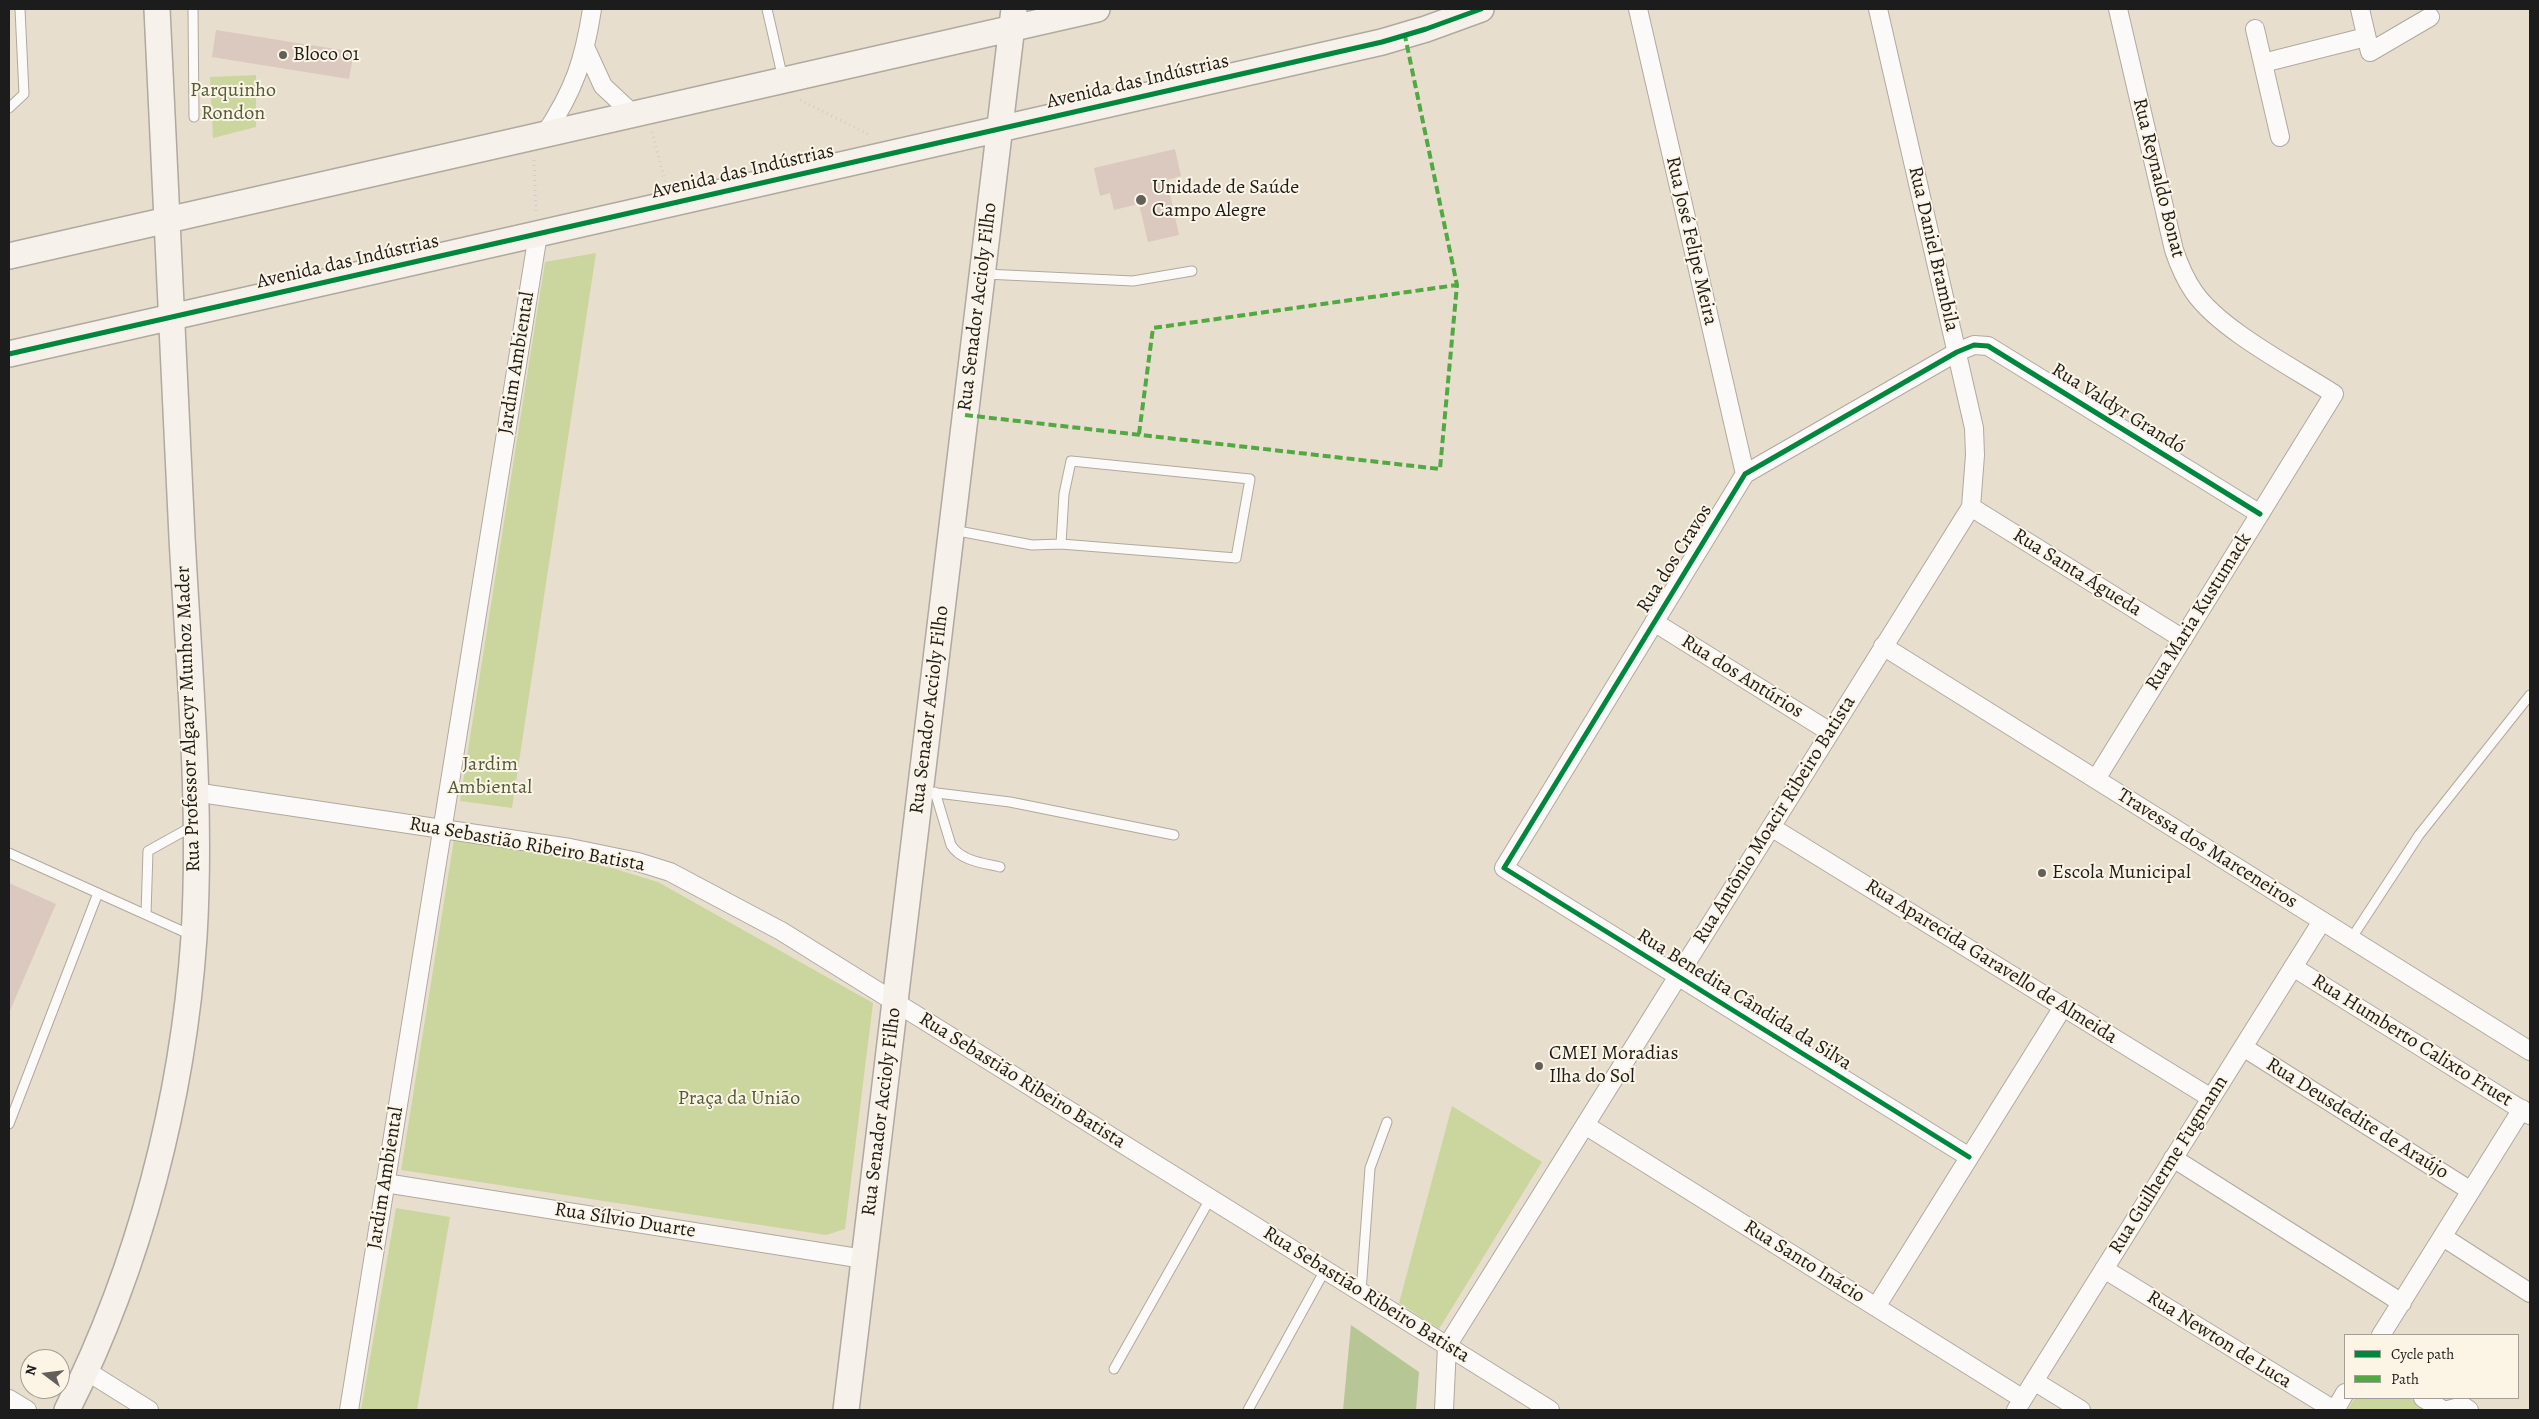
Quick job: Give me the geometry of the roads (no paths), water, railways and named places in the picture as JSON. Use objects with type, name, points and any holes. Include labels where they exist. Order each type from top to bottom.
[{"type":"street","name":"Rua Professor Algacyr Munhoz Mader","points":[[67,1410],[85,1370],[127,1263],[162,1143],[183,1036],[194,936],[194,792],[157,9]]},
{"type":"street","points":[[539,135],[570,93],[586,49],[592,9]]},
{"type":"street","points":[[9,256],[775,82],[1012,18],[1097,9]]},
{"type":"street","name":"Avenida das Indústrias","points":[[9,354],[1382,42],[1426,29],[1481,9]]},
{"type":"street","name":"Rua José Felipe Meira","points":[[1638,9],[1745,474]]},
{"type":"street","name":"Rua Daniel Brambila","points":[[1878,9],[1974,428],[1975,455],[1971,507],[1883,646]]},
{"type":"street","name":"Rua Reynaldo Bonat","points":[[2118,9],[2174,250],[2182,272],[2194,293],[2213,315],[2334,394]]},
{"type":"street","points":[[2360,9],[2368,44]]},
{"type":"street","points":[[2263,63],[2368,44],[2430,17]]},
{"type":"street","name":"Rua Senador Accioly Filho","points":[[846,1410],[895,1002],[928,791],[951,530],[1012,18]]},
{"type":"street","points":[[2255,29],[2280,137]]},
{"type":"street","points":[[586,49],[603,86],[640,112]]},
{"type":"street","name":"Jardim Ambiental","points":[[348,1410],[538,234]]},
{"type":"street","name":"Rua Valdyr Grandó","points":[[1957,352],[1974,346],[1988,346],[2260,514]]},
{"type":"street","name":"Rua dos Cravos","points":[[1504,868],[1745,474],[1957,352]]},
{"type":"street","name":"Rua Maria Kustumack","points":[[2096,779],[2334,394]]},
{"type":"street","name":"Rua Santa Águeda","points":[[1971,507],[2183,639]]},
{"type":"street","name":"Rua dos Antúrios","points":[[1654,622],[1830,732]]},
{"type":"street","name":"Rua Antônio Moacir Ribeiro Batista","points":[[1444,1410],[1447,1346],[1883,646]]},
{"type":"street","name":"Travessa dos Marceneiros","points":[[1883,646],[2530,1051]]},
{"type":"street","name":"Rua Sebastião Ribeiro Batista","points":[[194,792],[605,854],[670,872],[748,912],[1550,1410]]},
{"type":"street","name":"Rua Aparecida Garavello de Almeida","points":[[1771,827],[2211,1098]]},
{"type":"street","name":"Rua Benedita Cândida da Silva","points":[[1504,868],[1969,1157]]},
{"type":"street","name":"Rua Guilherme Fugmann","points":[[2020,1404],[2322,921]]},
{"type":"street","name":"Rua Humberto Calixto Fruet","points":[[2293,967],[2526,1112]]},
{"type":"street","points":[[1876,1307],[2062,1007]]},
{"type":"street","name":"Rua Deusdedite de Araújo","points":[[2243,1047],[2471,1191]]},
{"type":"street","points":[[2382,1334],[2471,1191],[2526,1112]]},
{"type":"street","name":"Rua Santo Inácio","points":[[1585,1126],[1876,1307],[2020,1404]]},
{"type":"street","points":[[2173,1158],[2402,1303]]},
{"type":"street","name":"Rua Sílvio Duarte","points":[[385,1183],[864,1259]]},
{"type":"street","points":[[2443,1237],[2530,1292]]},
{"type":"street","name":"Rua Newton de Luca","points":[[2104,1269],[2334,1410]]},
{"type":"street","points":[[85,1370],[149,1410]]},
{"type":"street","points":[[2034,1381],[2081,1410]]},
{"type":"street","points":[[2334,1410],[2344,1395]]},
{"type":"street","points":[[9,1398],[28,1410]]},
{"type":"street","points":[[2425,1399],[2443,1410]]},
{"type":"lane","points":[[9,108],[24,94],[20,9]]},
{"type":"lane","points":[[192,9],[194,117]]},
{"type":"lane","points":[[767,9],[775,82]]},
{"type":"lane","points":[[982,274],[1132,281],[1192,271]]},
{"type":"lane","points":[[951,530],[1032,545],[1062,544],[1236,558],[1250,479],[1071,461],[1064,494],[1062,544]]},
{"type":"lane","points":[[2352,939],[2419,835],[2530,695]]},
{"type":"lane","points":[[928,791],[1010,802],[1174,835]]},
{"type":"lane","points":[[928,791],[955,852],[964,858],[1000,867]]},
{"type":"lane","points":[[146,914],[148,851],[195,825]]},
{"type":"lane","points":[[9,853],[194,936]]},
{"type":"lane","points":[[9,1124],[98,893]]},
{"type":"lane","points":[[1360,1292],[1370,1168],[1387,1122]]},
{"type":"lane","points":[[1114,1369],[1210,1199]]},
{"type":"lane","points":[[1248,1410],[1325,1270]]},
{"type":"place","name":"Bloco 01","points":[[283,55]]},
{"type":"place","name":"Unidade de Saúde Campo Alegre","points":[[1141,200]]},
{"type":"place","name":"Escola Municipal","points":[[2042,873]]},
{"type":"place","name":"CMEI Moradias Ilha do Sol","points":[[1539,1066]]},
{"type":"park label","name":"Parquinho Rondon","points":[[233,102]]},
{"type":"park label","name":"Praça da União","points":[[739,1099]]}]
